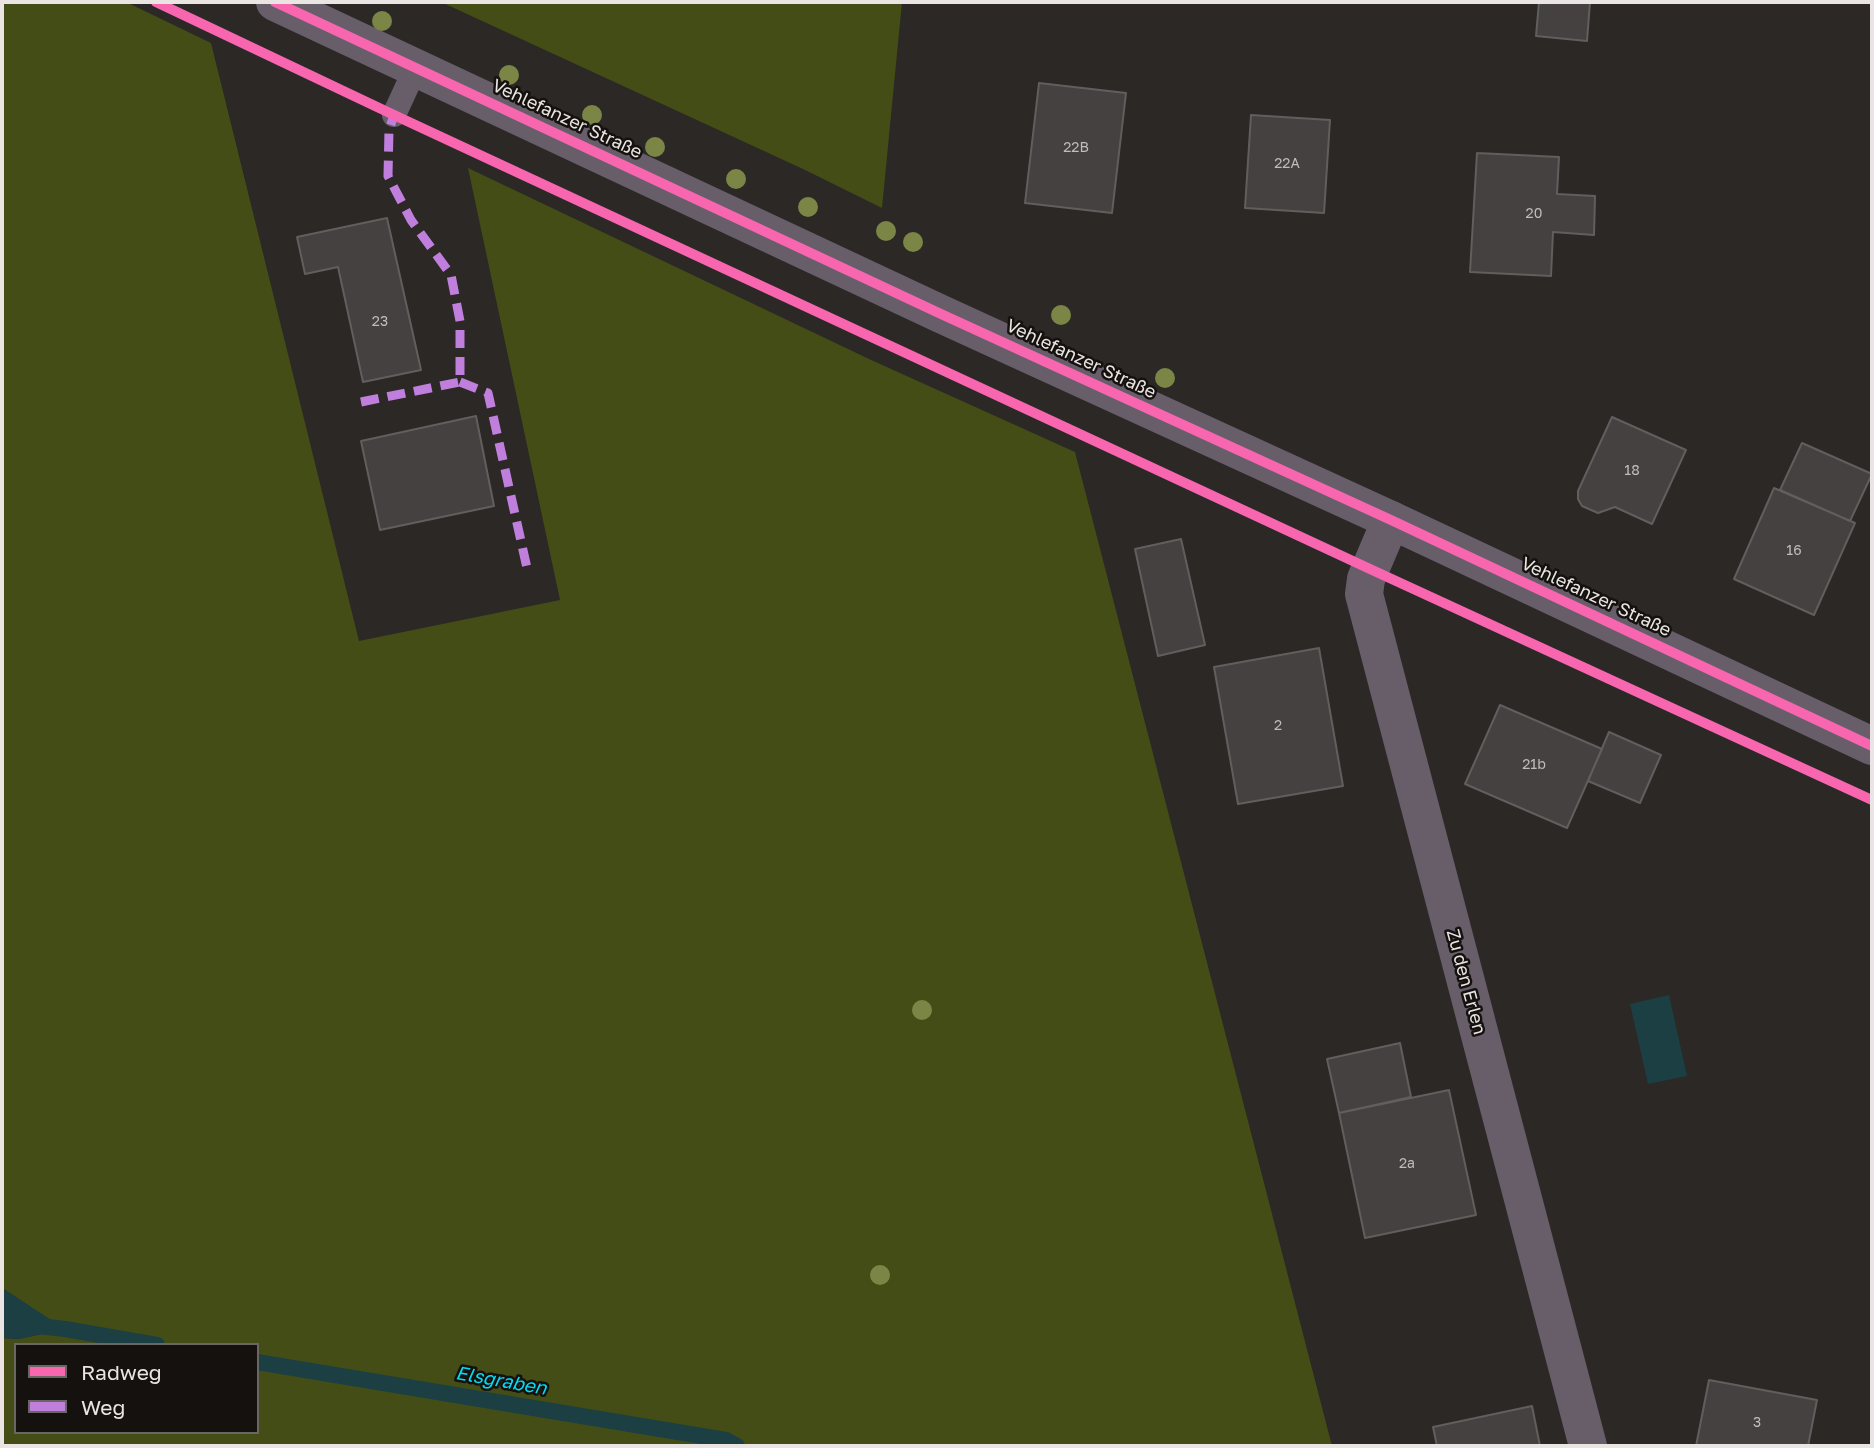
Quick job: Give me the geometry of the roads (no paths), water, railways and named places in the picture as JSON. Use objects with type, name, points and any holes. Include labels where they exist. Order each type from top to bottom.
[{"type":"street","name":"Vehlefanzer Straße","points":[[275,2],[1872,746]]},
{"type":"street","name":"Zu den Erlen","points":[[1391,520],[1366,579],[1364,594],[1588,1446]]},
{"type":"lane","points":[[394,115],[416,67]]},
{"type":"water","points":[[1669,995],[1687,1076],[1648,1084],[1630,1004]]},
{"type":"water","points":[[2,1288],[65,1329],[19,1339],[2,1338]]},
{"type":"waterway","name":"Elsgraben","points":[[2,1322],[65,1329],[146,1343]]},
{"type":"waterway","name":"Elsgraben","points":[[259,1362],[726,1440],[737,1446]]}]
